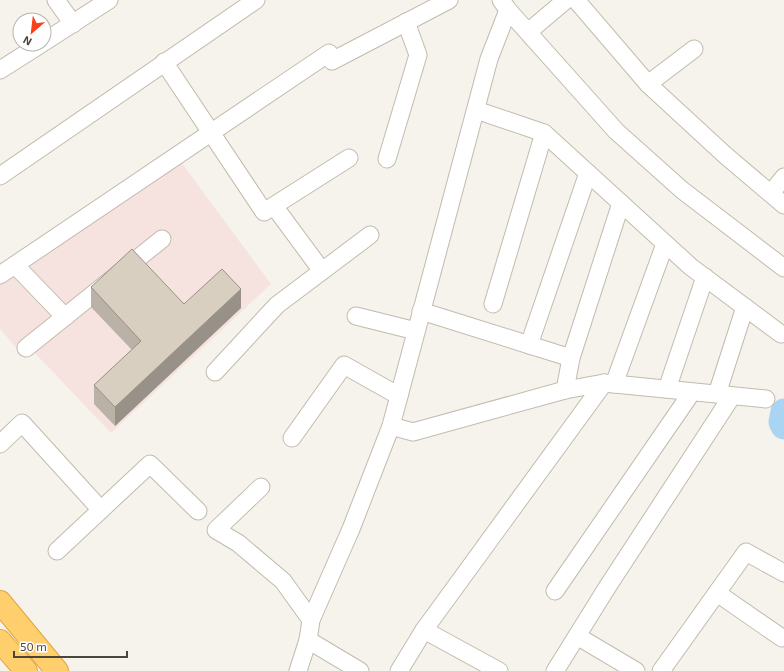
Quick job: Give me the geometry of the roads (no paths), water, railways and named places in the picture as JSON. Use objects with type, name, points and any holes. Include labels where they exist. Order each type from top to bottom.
[{"type":"highway","points":[[0,602],[56,671]]},
{"type":"highway","points":[[0,641],[26,671]]},
{"type":"street","points":[[56,0],[73,24]]},
{"type":"street","points":[[52,37],[109,0]]},
{"type":"street","points":[[0,176],[256,0]]},
{"type":"street","points":[[0,275],[329,53],[332,61],[448,0]]},
{"type":"street","points":[[528,32],[566,0]]},
{"type":"street","points":[[576,0],[648,84],[725,155],[784,204]]},
{"type":"street","points":[[505,5],[616,131],[682,190],[784,268]]},
{"type":"street","points":[[298,671],[308,640],[311,620],[351,529],[390,426],[505,5]]},
{"type":"street","points":[[387,159],[418,56],[406,22]]},
{"type":"street","points":[[648,84],[694,49]]},
{"type":"street","points":[[0,70],[28,52]]},
{"type":"street","points":[[164,62],[264,212],[349,158]]},
{"type":"street","points":[[476,110],[544,133],[691,267],[781,334]]},
{"type":"street","points":[[493,304],[544,133]]},
{"type":"street","points":[[529,345],[588,173]]},
{"type":"street","points":[[770,193],[784,177]]},
{"type":"street","points":[[564,390],[571,358],[621,203]]},
{"type":"street","points":[[274,206],[322,271]]},
{"type":"street","points":[[215,372],[277,305],[370,235]]},
{"type":"street","points":[[26,348],[162,239]]},
{"type":"street","points":[[399,671],[424,630],[609,384],[665,244]]},
{"type":"street","points":[[15,265],[65,317]]},
{"type":"street","points":[[666,389],[705,277]]},
{"type":"street","points":[[555,671],[725,395],[745,307]]},
{"type":"street","points":[[421,311],[571,358]]},
{"type":"street","points":[[356,316],[416,331]]},
{"type":"street","points":[[292,438],[344,365],[398,396]]},
{"type":"street","points":[[390,426],[413,432],[564,390],[609,384],[766,399]]},
{"type":"street","points":[[555,591],[692,392]]},
{"type":"street","points":[[0,444],[22,423],[101,510]]},
{"type":"street","points":[[57,551],[150,464],[198,511]]},
{"type":"street","points":[[261,486],[216,530],[238,542],[283,581],[311,620]]},
{"type":"street","points":[[661,671],[746,552],[784,573]]},
{"type":"street","points":[[717,593],[782,638]]},
{"type":"street","points":[[424,630],[476,666],[499,671]]},
{"type":"street","points":[[577,636],[636,671]]},
{"type":"street","points":[[308,640],[360,671]]},
{"type":"waterway","points":[[784,412],[782,422],[784,426]]}]
